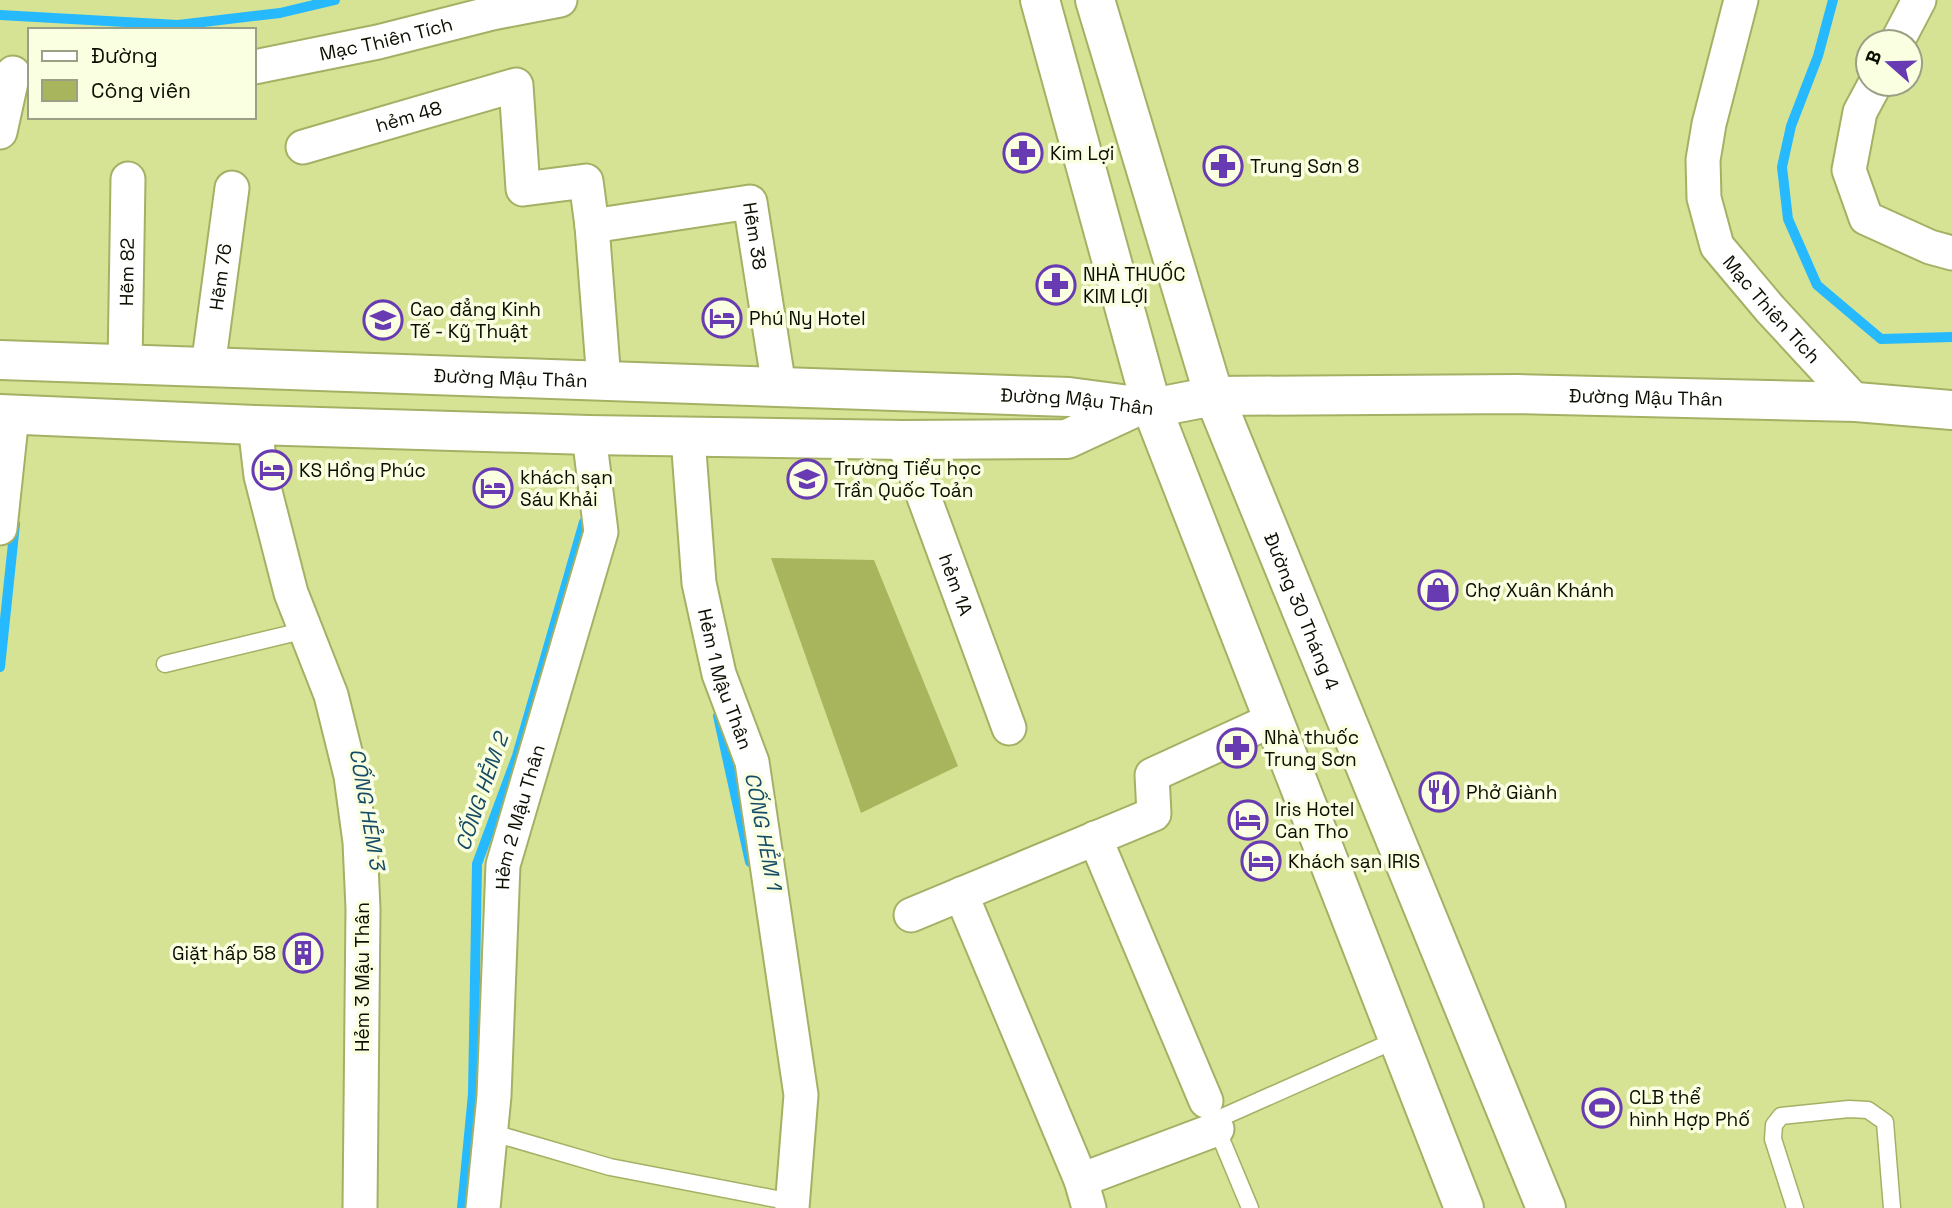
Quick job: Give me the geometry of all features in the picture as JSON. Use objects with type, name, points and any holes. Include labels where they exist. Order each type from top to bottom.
[{"type":"main road","points":[[1040,0],[1144,408],[1272,720],[1464,1208]]},
{"type":"main road","name":"Đường 30 Tháng 4","points":[[1095,0],[1214,396],[1546,1208]]},
{"type":"main road","name":"Đường Mậu Thân","points":[[0,360],[1069,397],[1144,408]]},
{"type":"main road","points":[[818,388],[821,440]]},
{"type":"main road","name":"Đường Mậu Thân","points":[[6,414],[255,425],[688,438],[903,440],[1067,439],[1144,408],[1214,396],[1518,394],[1856,402],[1952,411]]},
{"type":"street","name":"Mạc Thiên Tích","points":[[256,67],[378,43],[492,13],[560,0]]},
{"type":"street","name":"Mạc Thiên Tích","points":[[1741,0],[1709,124],[1703,160],[1704,198],[1717,246],[1770,309],[1856,402]]},
{"type":"street","points":[[1904,28],[1919,0]]},
{"type":"street","points":[[0,132],[14,73]]},
{"type":"street","name":"hẻm 48","points":[[303,147],[516,85],[523,189],[586,181],[592,226]]},
{"type":"street","points":[[1868,98],[1860,112],[1849,170],[1866,218],[1930,247],[1952,253]]},
{"type":"street","name":"Hẽm 82","points":[[124,365],[128,179]]},
{"type":"street","name":"Hẽm 76","points":[[208,368],[232,188]]},
{"type":"street","name":"Hẽm 38","points":[[592,226],[750,202],[779,387]]},
{"type":"street","points":[[592,226],[604,381]]},
{"type":"street","points":[[0,528],[6,414]]},
{"type":"street","name":"Hẻm 3 Mậu Thân","points":[[255,425],[261,475],[291,593],[334,706],[351,776],[360,842],[363,909],[360,1208]]},
{"type":"street","name":"Hẻm 2 Mậu Thân","points":[[483,1208],[490,1132],[503,865],[601,532],[589,435]]},
{"type":"street","name":"Hẻm 1 Mậu Thân","points":[[688,438],[699,583],[719,674],[752,762],[801,1095],[785,1202]]},
{"type":"street","name":"hẻm 1A","points":[[903,440],[1009,728]]},
{"type":"street","points":[[911,915],[1154,814],[1152,775],[1272,720]]},
{"type":"street","points":[[961,894],[1085,1194],[1211,1115],[1095,838]]},
{"type":"lane","points":[[165,664],[306,630]]},
{"type":"lane","points":[[1211,1115],[1218,1119],[1398,1039]]},
{"type":"lane","points":[[1795,1208],[1773,1139],[1774,1125],[1781,1116],[1849,1109],[1868,1110],[1885,1122],[1892,1208]]},
{"type":"lane","points":[[1211,1115],[1250,1208]]},
{"type":"lane","points":[[490,1132],[610,1167],[785,1202]]},
{"type":"green space","points":[[771,558],[874,560],[958,766],[861,813]]},
{"type":"waterway","points":[[0,15],[178,25],[280,13],[335,0]]},
{"type":"waterway","points":[[1833,0],[1818,56],[1791,126],[1782,167],[1788,219],[1817,285],[1881,339],[1952,337]]},
{"type":"waterway","name":"CỐNG HẺM 2","points":[[462,1208],[473,1094],[477,864],[517,756],[584,522]]},
{"type":"waterway","points":[[0,667],[15,524]]},
{"type":"waterway","name":"CỐNG HẺM 1","points":[[718,716],[750,862]]},
{"type":"place","name":"Kim Lợi","points":[[1023,153]]},
{"type":"place","name":"Trung Sơn 8","points":[[1223,166]]},
{"type":"place","name":"NHÀ THUỐC KIM LỢI","points":[[1056,285]]},
{"type":"place","name":"Phú Ny Hotel","points":[[722,318]]},
{"type":"place","name":"Cao đẳng Kinh Tế - Kỹ Thuật","points":[[383,320]]},
{"type":"place","name":"KS Hồng Phúc","points":[[272,470]]},
{"type":"place","name":"Trường Tiểu học Trần Quốc Toản","points":[[807,479]]},
{"type":"place","name":"khách sạn Sáu Khải","points":[[493,488]]},
{"type":"place","name":"Chợ Xuân Khánh","points":[[1438,590]]},
{"type":"place","name":"Nhà thuốc Trung Sơn","points":[[1237,748]]},
{"type":"place","name":"Phở Giành","points":[[1439,792]]},
{"type":"place","name":"Iris Hotel Can Tho","points":[[1248,820]]},
{"type":"place","name":"Khách sạn IRIS","points":[[1261,861]]},
{"type":"place","name":"Giặt hấp 58","points":[[303,953]]},
{"type":"place","name":"CLB thể hình Hợp Phố","points":[[1602,1108]]},
{"type":"water label","name":"CỐNG HẺM 3","points":[[367,809]]}]
